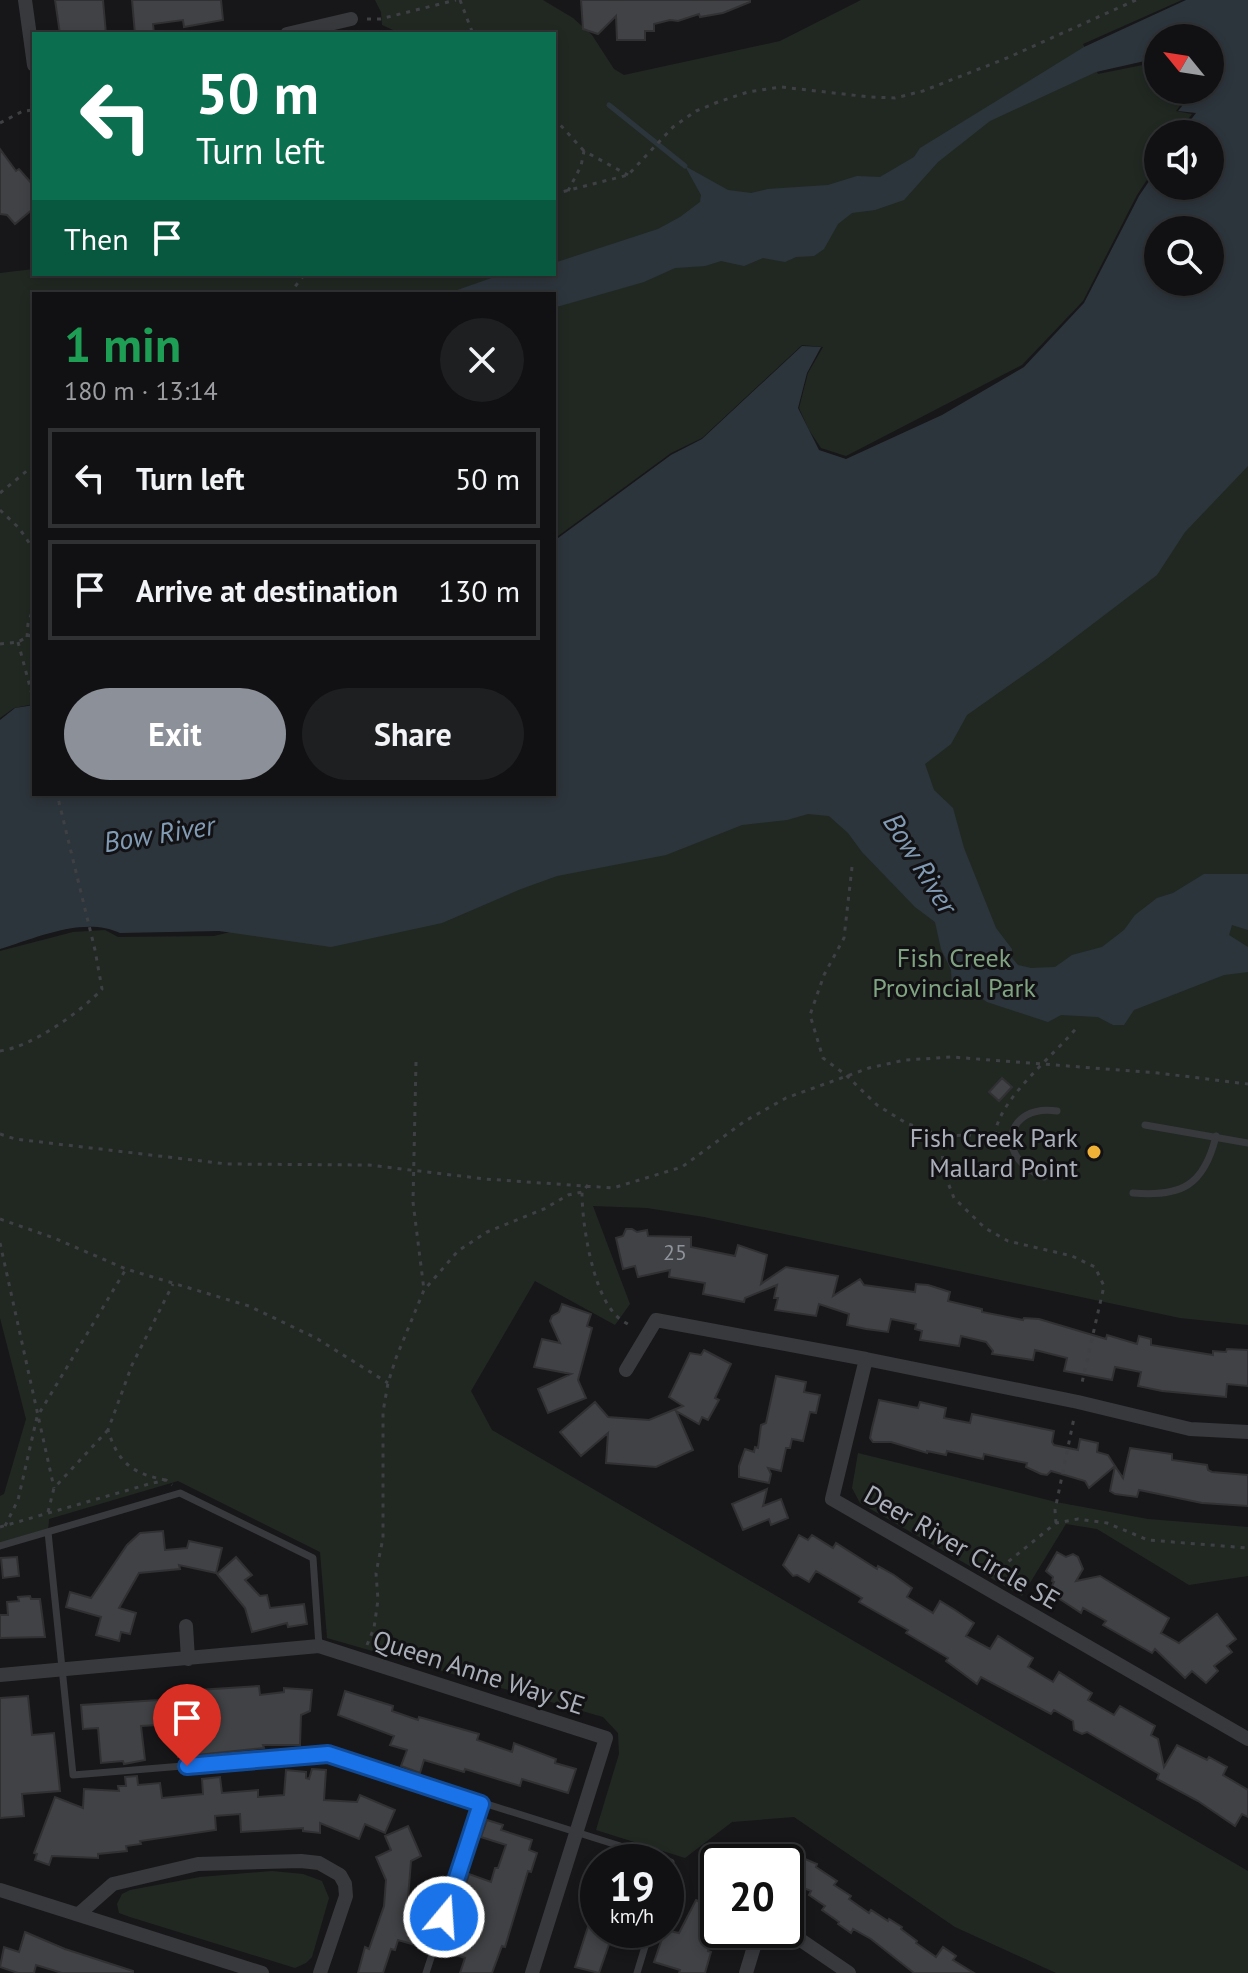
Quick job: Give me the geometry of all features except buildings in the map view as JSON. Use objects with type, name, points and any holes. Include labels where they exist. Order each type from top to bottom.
[{"type":"street","points":[[25,0],[32,51]]},
{"type":"street","points":[[296,32],[351,19]]},
{"type":"street","points":[[626,1370],[656,1320],[1078,1402],[1190,1429],[1248,1432]]},
{"type":"street","name":"Deer River Circle SE","points":[[866,1359],[832,1499],[1246,1732]]},
{"type":"street","points":[[186,1626],[188,1659]]},
{"type":"street","name":"Queen Anne Way SE","points":[[0,1675],[319,1646],[606,1738],[532,1973]]},
{"type":"street","points":[[80,1913],[113,1884],[198,1864],[319,1863],[340,1875],[346,1896],[320,1973]]},
{"type":"street","points":[[0,1890],[262,1973]]},
{"type":"street","points":[[804,1942],[849,1973]]},
{"type":"street","points":[[746,1973],[754,1948]]},
{"type":"lane","points":[[1044,1177],[1015,1158],[1011,1143],[1017,1124],[1029,1114],[1057,1111]]},
{"type":"lane","points":[[1145,1125],[1248,1143]]},
{"type":"lane","points":[[1133,1193],[1162,1195],[1184,1188],[1205,1169],[1212,1156],[1216,1136]]},
{"type":"lane","points":[[0,1546],[180,1493],[313,1558],[319,1646]]},
{"type":"lane","points":[[48,1532],[73,1775],[328,1754],[611,1844]]},
{"type":"lane","points":[[426,1973],[481,1804]]},
{"type":"lane","points":[[637,1973],[645,1948]]},
{"type":"path","points":[[351,19],[380,19],[458,0],[472,32]]},
{"type":"path","points":[[556,194],[628,175],[673,127],[696,111],[718,102],[748,92],[781,87],[895,98],[923,91],[1007,58],[1136,0]]},
{"type":"path","points":[[0,123],[23,111],[32,110]]},
{"type":"path","points":[[556,120],[584,151],[628,175]]},
{"type":"path","points":[[568,191],[581,166],[584,151]]},
{"type":"path","points":[[291,292],[303,276]]},
{"type":"path","points":[[0,493],[32,467]]},
{"type":"path","points":[[0,510],[19,528],[32,547]]},
{"type":"path","points":[[27,637],[32,612]]},
{"type":"path","points":[[0,644],[18,642],[32,634]]},
{"type":"path","points":[[18,642],[32,694]]},
{"type":"path","points":[[0,1051],[34,1039],[92,1000],[102,989],[57,796]]},
{"type":"path","points":[[852,867],[844,938],[824,975],[810,1015],[823,1058],[893,1116],[942,1136],[1013,1133]]},
{"type":"path","points":[[995,1135],[996,1122],[1003,1109],[1078,1026]]},
{"type":"path","points":[[0,1134],[15,1139],[227,1164],[369,1165],[485,1179],[613,1188],[673,1171],[759,1112],[846,1075],[884,1063],[934,1056],[1158,1073],[1248,1084]]},
{"type":"path","points":[[416,1062],[413,1202],[424,1290]]},
{"type":"path","points":[[942,1136],[943,1170],[954,1198],[985,1228],[1008,1241],[1072,1256],[1095,1267],[1104,1286],[1100,1301]]},
{"type":"path","points":[[357,1658],[369,1642],[378,1600],[376,1573],[383,1538],[383,1412],[388,1383],[424,1290],[458,1251],[487,1232],[544,1209],[568,1195],[582,1192],[588,1185]]},
{"type":"path","points":[[582,1192],[583,1219],[607,1304],[621,1320],[647,1335]]},
{"type":"path","points":[[0,1219],[126,1269],[249,1306],[316,1338],[388,1383]]},
{"type":"path","points":[[0,1243],[54,1488],[48,1512]]},
{"type":"path","points":[[3,1527],[18,1500],[37,1417],[126,1269]]},
{"type":"path","points":[[54,1488],[108,1430],[132,1365],[173,1284]]},
{"type":"path","points":[[108,1430],[118,1455],[128,1467],[166,1480],[180,1493]]},
{"type":"path","points":[[3,1527],[166,1480]]},
{"type":"path","points":[[984,1587],[991,1576],[1056,1523],[1078,1519],[1107,1523],[1148,1540],[1248,1548]]},
{"type":"green space","points":[[375,0],[543,0],[573,18],[592,35],[614,69],[624,75],[780,41],[861,0],[1182,0],[1083,44],[1098,74],[1144,65],[1144,104],[1181,104],[1176,111],[1192,114],[1188,120],[1144,120],[1144,184],[1083,301],[1022,365],[846,456],[821,448],[799,408],[808,373],[823,347],[802,345],[702,438],[671,453],[556,538],[556,292],[32,292],[32,704],[14,708],[0,718],[0,273],[32,269],[32,276],[556,276],[556,32],[398,32],[382,25],[381,12]]},
{"type":"green space","name":"Fish Creek Provincial Park","points":[[1248,353],[1248,1325],[1180,1318],[704,1217],[647,1208],[593,1206],[630,1304],[615,1325],[535,1281],[471,1391],[492,1430],[1248,1871],[1248,1973],[1056,1973],[955,1927],[794,1817],[732,1822],[685,1858],[684,1844],[640,1844],[596,1830],[619,1754],[618,1733],[603,1717],[327,1638],[320,1552],[178,1481],[49,1519],[48,1532],[0,1546],[0,1496],[4,1494],[26,1419],[0,1318],[0,951],[73,932],[105,930],[118,937],[214,936],[406,889]]},
{"type":"green space","points":[[858,1453],[1056,1502],[1148,1519],[1248,1527],[1248,1576],[1189,1585],[1097,1529],[1066,1524],[1022,1596],[860,1503],[852,1488]]},
{"type":"green space","points":[[272,1871],[303,1874],[322,1881],[329,1898],[312,1957],[295,1968],[119,1913],[117,1904],[122,1894],[130,1890],[200,1877]]},
{"type":"water","name":"Bow River","points":[[1186,0],[1248,0],[1248,466],[1185,532],[1157,575],[967,715],[951,744],[925,764],[934,790],[953,808],[964,848],[996,928],[1012,949],[1012,958],[1018,965],[1055,967],[1072,955],[1102,947],[1157,898],[1173,893],[1204,874],[1248,874],[1248,930],[1232,925],[1229,935],[1248,947],[1248,972],[1224,975],[1134,1010],[1124,1025],[1113,1025],[1098,1017],[1061,1015],[1048,1022],[987,1002],[973,992],[958,991],[952,987],[951,970],[941,949],[935,922],[915,907],[829,816],[808,814],[787,820],[742,825],[666,855],[557,876],[442,923],[331,947],[219,931],[120,933],[91,927],[60,930],[0,949],[0,720],[15,708],[32,705],[32,796],[556,796],[556,540],[671,455],[702,439],[802,346],[821,347],[807,373],[798,408],[819,450],[846,459],[942,415],[1024,367],[1084,303],[1144,189],[1144,200],[1224,200],[1224,120],[1191,120],[1196,113],[1178,111],[1184,104],[1224,104],[1224,24],[1144,24],[1144,61],[1096,72],[990,121],[938,162],[904,200],[875,210],[852,213],[838,224],[824,249],[814,256],[796,257],[785,262],[763,258],[744,266],[721,261],[705,266],[675,268],[644,282],[556,307],[556,292],[452,292],[497,276],[556,276],[556,262],[658,229],[700,202],[701,195],[685,166],[728,190],[751,193],[828,185],[857,176],[880,177],[914,157],[920,148],[1084,47]]},
{"type":"waterway","points":[[609,105],[685,166]]},
{"type":"place","name":"Fish Creek Park Mallard Point","points":[[1094,1152]]},
{"type":"route","points":[[187,1766],[328,1754],[481,1804],[444,1917]]}]
